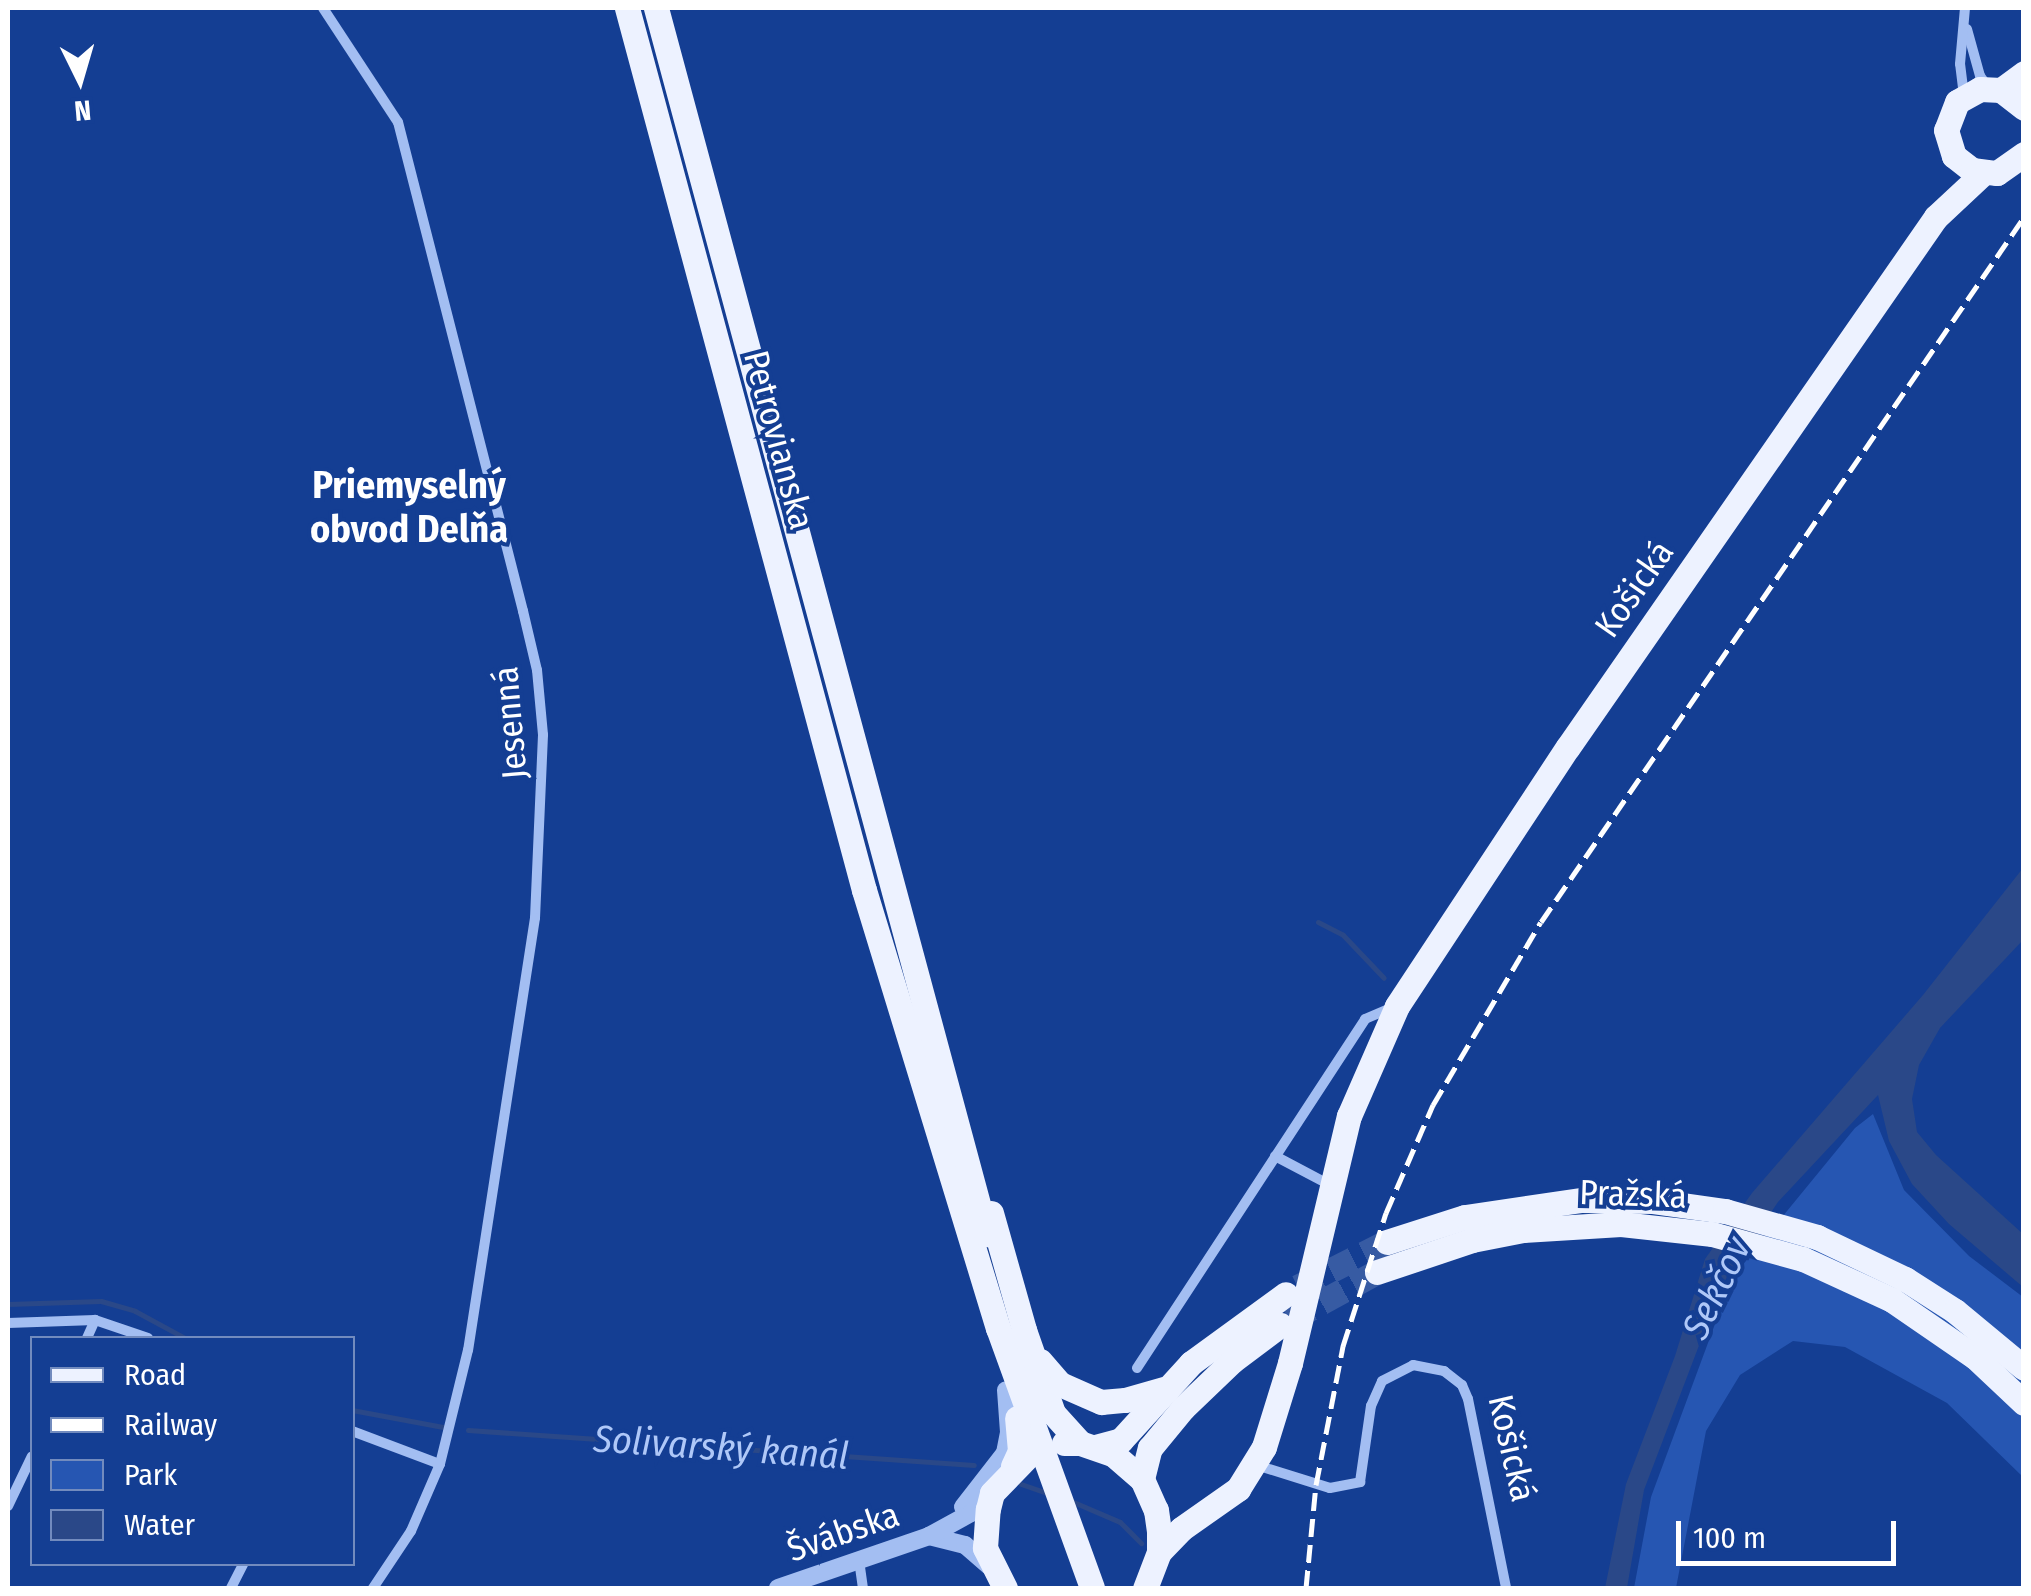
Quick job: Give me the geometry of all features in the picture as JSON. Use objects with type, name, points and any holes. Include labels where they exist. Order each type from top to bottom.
[{"type":"main road","name":"Petrovianska","points":[[627,8],[876,885]]},
{"type":"main road","name":"Petrovianska","points":[[656,8],[876,885]]},
{"type":"main road","points":[[1985,92],[2024,73]]},
{"type":"main road","points":[[1985,92],[2024,108]]},
{"type":"main road","name":"Košická","points":[[1936,217],[1954,156],[1947,140],[1947,120],[1985,92]]},
{"type":"main road","name":"Košická","points":[[1148,1575],[1181,1528],[1238,1489],[1256,1465],[1290,1364],[1365,1070],[1396,1006],[1587,720],[1936,217],[1983,173],[2009,168],[2024,154]]},
{"type":"main road","points":[[1954,156],[1983,173]]},
{"type":"main road","points":[[876,885],[1092,1588]]},
{"type":"main road","points":[[876,885],[891,1011],[1022,1436],[1013,1466],[992,1493],[985,1529],[998,1578]]},
{"type":"main road","name":"Pražská","points":[[1387,1242],[1520,1205],[1582,1200],[1684,1204],[1740,1214],[1810,1248],[1936,1328],[2024,1403]]},
{"type":"main road","name":"Pražská","points":[[1377,1272],[1472,1240],[1523,1230],[1579,1224],[1669,1227],[1810,1248],[1905,1279],[1955,1311],[2024,1368]]},
{"type":"main road","points":[[1013,1466],[1045,1448],[1121,1440],[1164,1389],[1222,1337],[1286,1294]]},
{"type":"main road","points":[[1148,1575],[1156,1510],[1145,1485],[1150,1448],[1183,1408],[1232,1361],[1280,1326]]},
{"type":"main road","points":[[1011,1327],[1048,1373],[1078,1394],[1101,1402],[1164,1389]]},
{"type":"main road","points":[[1011,1327],[1053,1412],[1087,1445],[1130,1466],[1145,1485],[1169,1504],[1209,1511]]},
{"type":"main road","points":[[1011,1327],[1107,1588]]},
{"type":"street","name":"Jesenná","points":[[322,8],[398,122],[484,450],[542,707],[544,782],[535,918],[483,1263],[440,1464],[410,1531],[373,1588]]},
{"type":"street","points":[[1965,8],[1960,64],[1985,92]]},
{"type":"street","points":[[1965,23],[1985,92]]},
{"type":"street","name":"Košická","points":[[1137,1368],[1365,1019],[1396,1006]]},
{"type":"street","points":[[1275,1156],[1333,1186]]},
{"type":"street","points":[[88,1336],[96,1320]]},
{"type":"street","points":[[8,1323],[96,1320],[142,1336]]},
{"type":"street","name":"Košická","points":[[1256,1465],[1330,1488],[1360,1482],[1370,1406],[1382,1381],[1414,1365],[1444,1371],[1462,1385],[1468,1398],[1506,1588]]},
{"type":"street","points":[[929,1536],[972,1498],[1005,1453],[1010,1432],[1006,1390]]},
{"type":"street","points":[[355,1432],[440,1464]]},
{"type":"street","points":[[8,1506],[30,1460]]},
{"type":"street","name":"Švábska","points":[[778,1588],[929,1536],[971,1513],[992,1493]]},
{"type":"street","name":"Švábska","points":[[929,1536],[965,1545],[998,1578]]},
{"type":"street","points":[[859,1560],[863,1588]]},
{"type":"green space","points":[[1873,1114],[1904,1190],[1969,1256],[2023,1297],[2023,1477],[1947,1403],[1845,1347],[1793,1341],[1740,1375],[1706,1431],[1676,1588],[1634,1588],[1651,1497],[1732,1278],[1855,1128]]},
{"type":"water","name":"Sekčov","points":[[2023,868],[2023,940],[1940,1028],[1919,1065],[1912,1099],[1917,1132],[1936,1155],[2023,1234],[2023,1287],[1949,1224],[1912,1184],[1889,1141],[1878,1095],[1778,1202],[1722,1285],[1644,1490],[1627,1588],[1605,1588],[1626,1484],[1675,1356],[1705,1259],[1752,1193],[1923,995]]},
{"type":"waterway","points":[[1318,922],[1343,935],[1384,978]]},
{"type":"waterway","name":"Solivarský kanál","points":[[8,1304],[101,1301],[135,1311],[181,1336]]},
{"type":"waterway","name":"Solivarský kanál","points":[[355,1411],[448,1428]]},
{"type":"waterway","name":"Solivarský kanál","points":[[468,1430],[974,1465]]},
{"type":"waterway","name":"Solivarský kanál","points":[[1021,1484],[1047,1493]]},
{"type":"waterway","name":"Solivarský kanál","points":[[1071,1501],[1120,1522],[1141,1543]]},
{"type":"tunnel","points":[[1298,1287],[1387,1242]]},
{"type":"tunnel","points":[[1289,1320],[1377,1272]]},
{"type":"railway","points":[[1306,1588],[1316,1485],[1343,1346],[1386,1213],[1433,1105],[1541,922],[2024,217]]},
{"type":"district","name":"Priemyselný obvod Delňa","points":[[409,508]]}]
